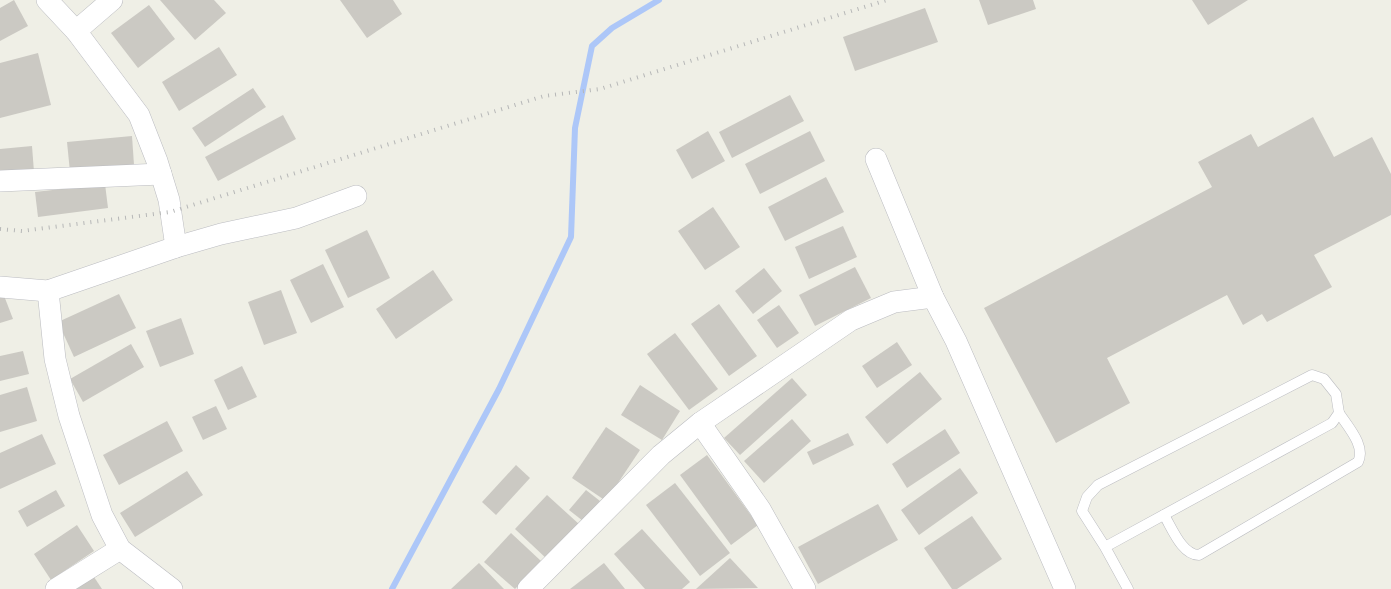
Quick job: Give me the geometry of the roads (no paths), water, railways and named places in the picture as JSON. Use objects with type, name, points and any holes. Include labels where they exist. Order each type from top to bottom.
[{"type":"street","points":[[47,0],[76,31],[138,115],[169,200],[176,247]]},
{"type":"street","points":[[76,31],[112,0]]},
{"type":"street","points":[[876,159],[932,297],[956,341],[1065,589]]},
{"type":"street","points":[[0,181],[161,174]]},
{"type":"street","points":[[0,287],[48,290],[176,247],[221,234],[296,218],[356,196]]},
{"type":"street","points":[[48,290],[55,359],[69,416],[102,515],[120,549],[172,589]]},
{"type":"street","points":[[528,589],[661,455],[700,422],[851,320],[894,302],[932,297]]},
{"type":"street","points":[[700,422],[760,510],[805,589]]},
{"type":"street","points":[[56,589],[120,549]]},
{"type":"lane","points":[[1128,589],[1105,547],[1082,512],[1087,497],[1098,485],[1312,375],[1324,378],[1336,394],[1339,413],[1361,449],[1361,457],[1358,462],[1199,556],[1193,556],[1185,550],[1164,515]]},
{"type":"lane","points":[[1105,547],[1332,422],[1339,413]]},
{"type":"waterway","points":[[392,589],[499,389],[571,237],[575,128],[592,46],[612,28],[659,0]]},
{"type":"railway","points":[[0,229],[22,231],[170,212],[544,96],[600,89],[887,0]]}]
